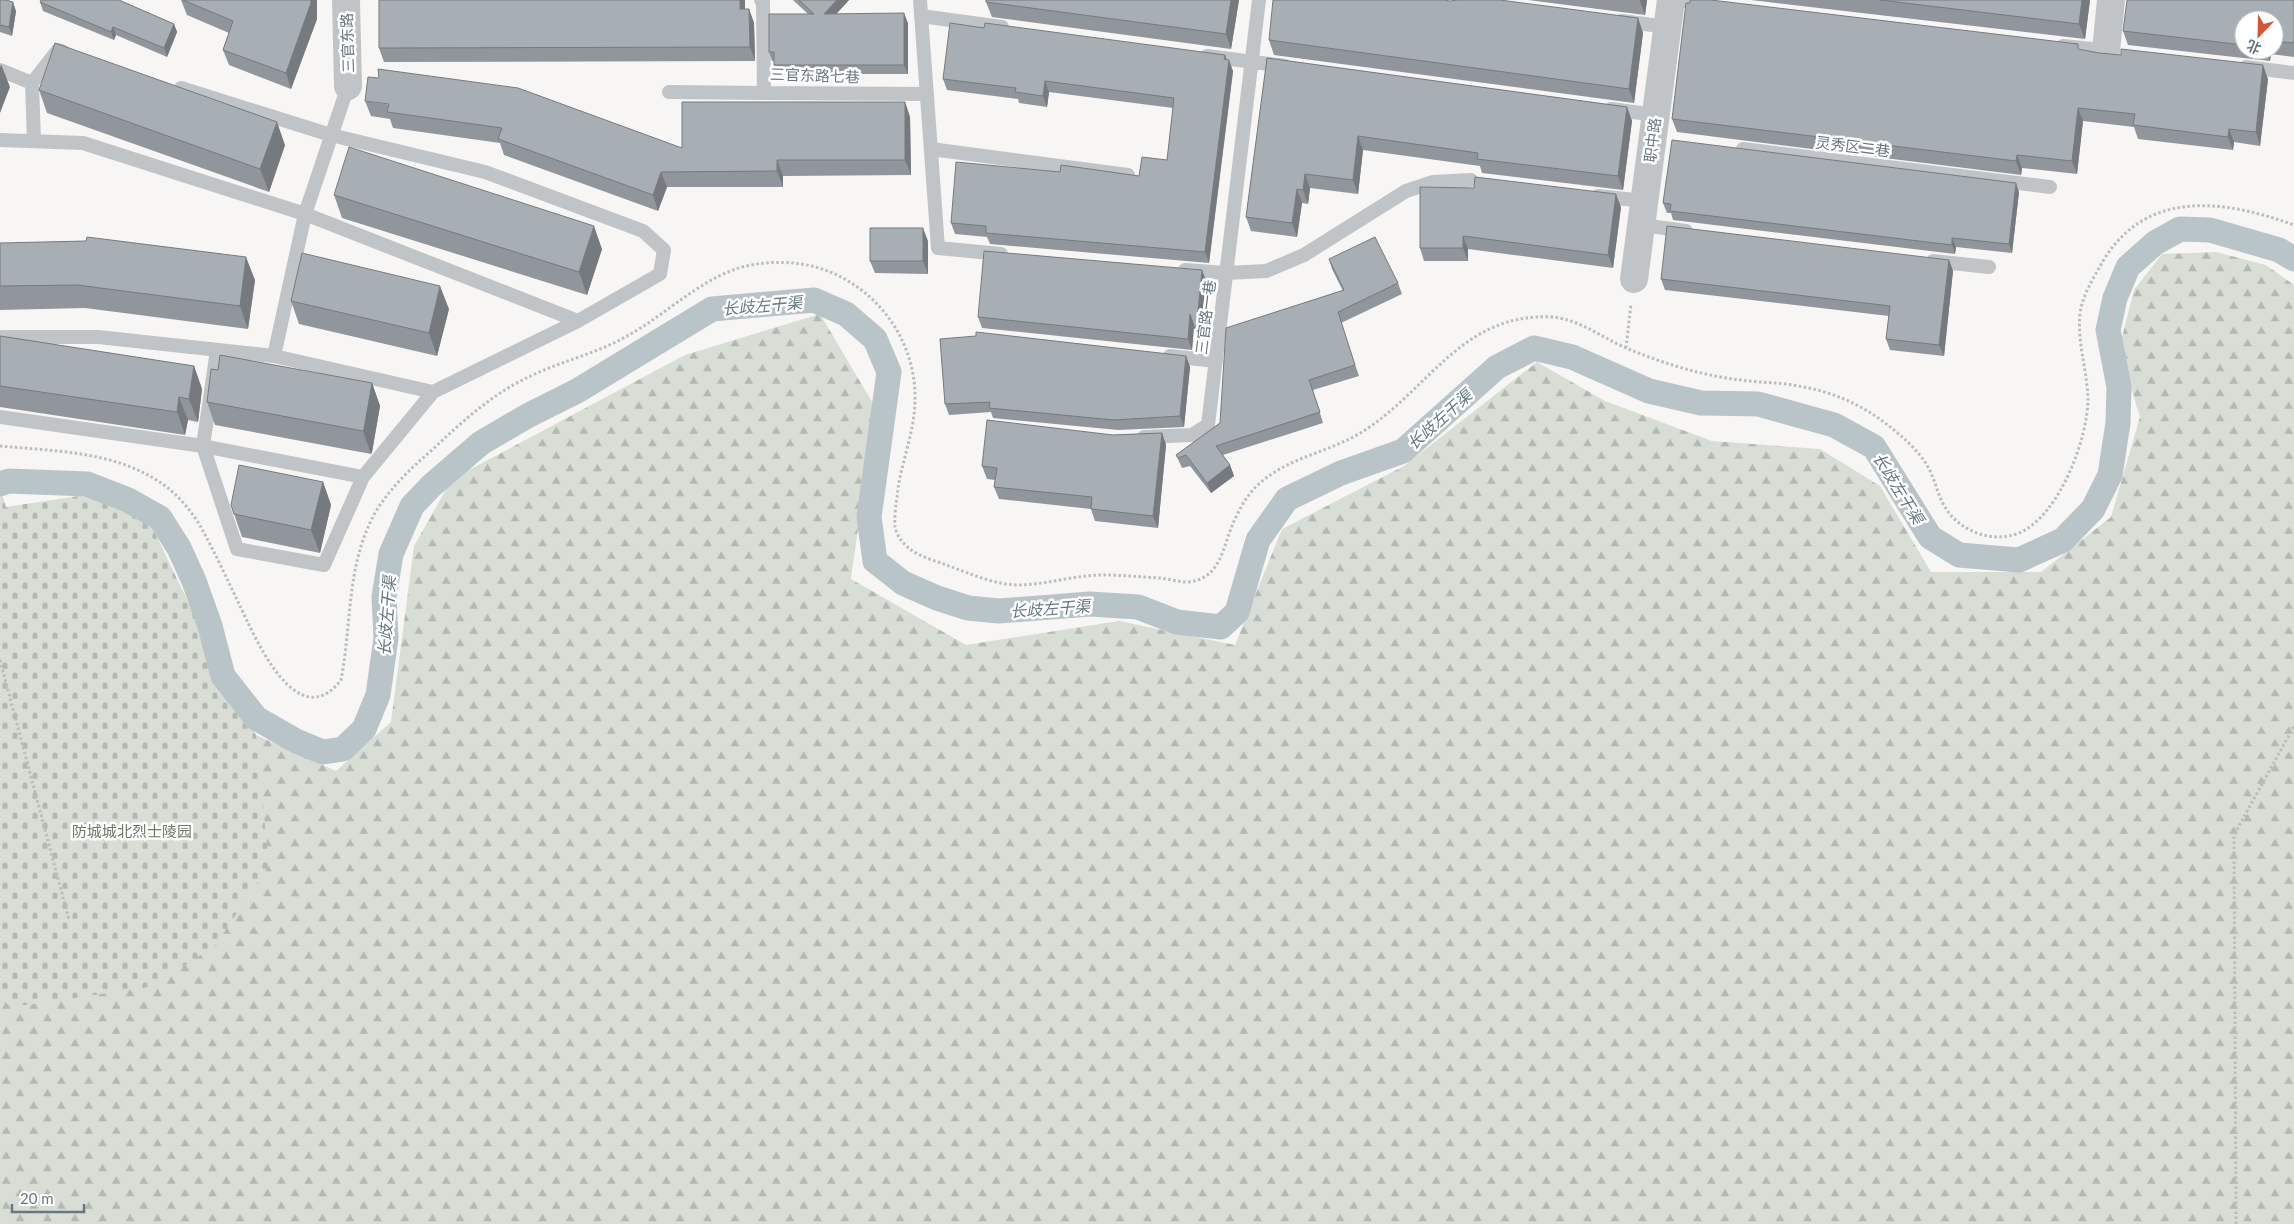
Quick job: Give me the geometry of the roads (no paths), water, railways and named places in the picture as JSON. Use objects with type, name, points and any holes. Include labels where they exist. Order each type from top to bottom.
[{"type":"street","name":"三官东路","points":[[346,0],[348,86]]},
{"type":"street","name":"职中路","points":[[1634,279],[1657,131],[1671,0]]},
{"type":"street","points":[[2111,0],[2116,52]]},
{"type":"lane","name":"三官东路七巷","points":[[761,0],[763,2],[764,93],[927,94]]},
{"type":"lane","points":[[920,0],[938,248],[1018,255]]},
{"type":"lane","name":"三官路一巷","points":[[1127,438],[1192,435],[1208,425],[1259,0]]},
{"type":"lane","points":[[1677,0],[1726,6]]},
{"type":"lane","points":[[921,16],[1018,29]]},
{"type":"lane","points":[[1610,20],[1667,27]]},
{"type":"lane","points":[[2048,44],[2116,52]]},
{"type":"lane","points":[[34,141],[32,83],[58,50],[76,56]]},
{"type":"lane","points":[[1193,54],[1300,68]]},
{"type":"lane","points":[[2235,66],[2294,73]]},
{"type":"lane","points":[[0,70],[32,83]]},
{"type":"lane","points":[[171,85],[331,135],[485,172],[643,231],[664,250],[660,274],[578,321],[433,392],[363,477],[324,565],[237,549],[203,446],[218,350]]},
{"type":"lane","points":[[274,356],[305,214],[348,86]]},
{"type":"lane","points":[[668,92],[764,93]]},
{"type":"lane","points":[[1599,108],[1657,131]]},
{"type":"lane","points":[[0,140],[83,143],[305,214],[578,321]]},
{"type":"lane","points":[[931,148],[1128,175]]},
{"type":"lane","name":"灵秀区二巷","points":[[1730,148],[2050,187]]},
{"type":"lane","points":[[1166,268],[1226,273],[1266,271],[1304,255],[1406,191],[1433,182],[1479,181]]},
{"type":"lane","points":[[1586,194],[1701,232]]},
{"type":"lane","points":[[1919,259],[1989,267]]},
{"type":"lane","points":[[0,337],[98,337],[274,356],[433,392]]},
{"type":"lane","points":[[1158,355],[1216,361]]},
{"type":"lane","points":[[0,416],[203,446],[363,477]]},
{"type":"waterway","name":"长歧左干渠","points":[[0,484],[9,481],[87,484],[128,500],[160,518],[179,548],[194,581],[210,626],[223,676],[256,718],[296,741],[323,752],[343,749],[364,729],[378,695],[386,638],[384,597],[391,554],[412,506],[431,486],[481,443],[529,415],[577,391],[712,309],[814,300],[846,314],[875,339],[889,372],[869,517],[875,561],[903,583],[937,598],[968,608],[999,611],[1090,604],[1138,607],[1177,622],[1221,627],[1237,612],[1258,540],[1287,499],[1341,473],[1403,451],[1497,367],[1534,348],[1572,357],[1649,391],[1701,403],[1758,404],[1834,425],[1874,447],[1930,537],[1959,555],[2019,560],[2063,540],[2093,509],[2110,475],[2118,423],[2119,387],[2108,330],[2115,298],[2128,267],[2155,243],[2180,229],[2210,230],[2279,250],[2294,259]]},
{"type":"park label","name":"防城城北烈士陵园","points":[[132,831]]}]
